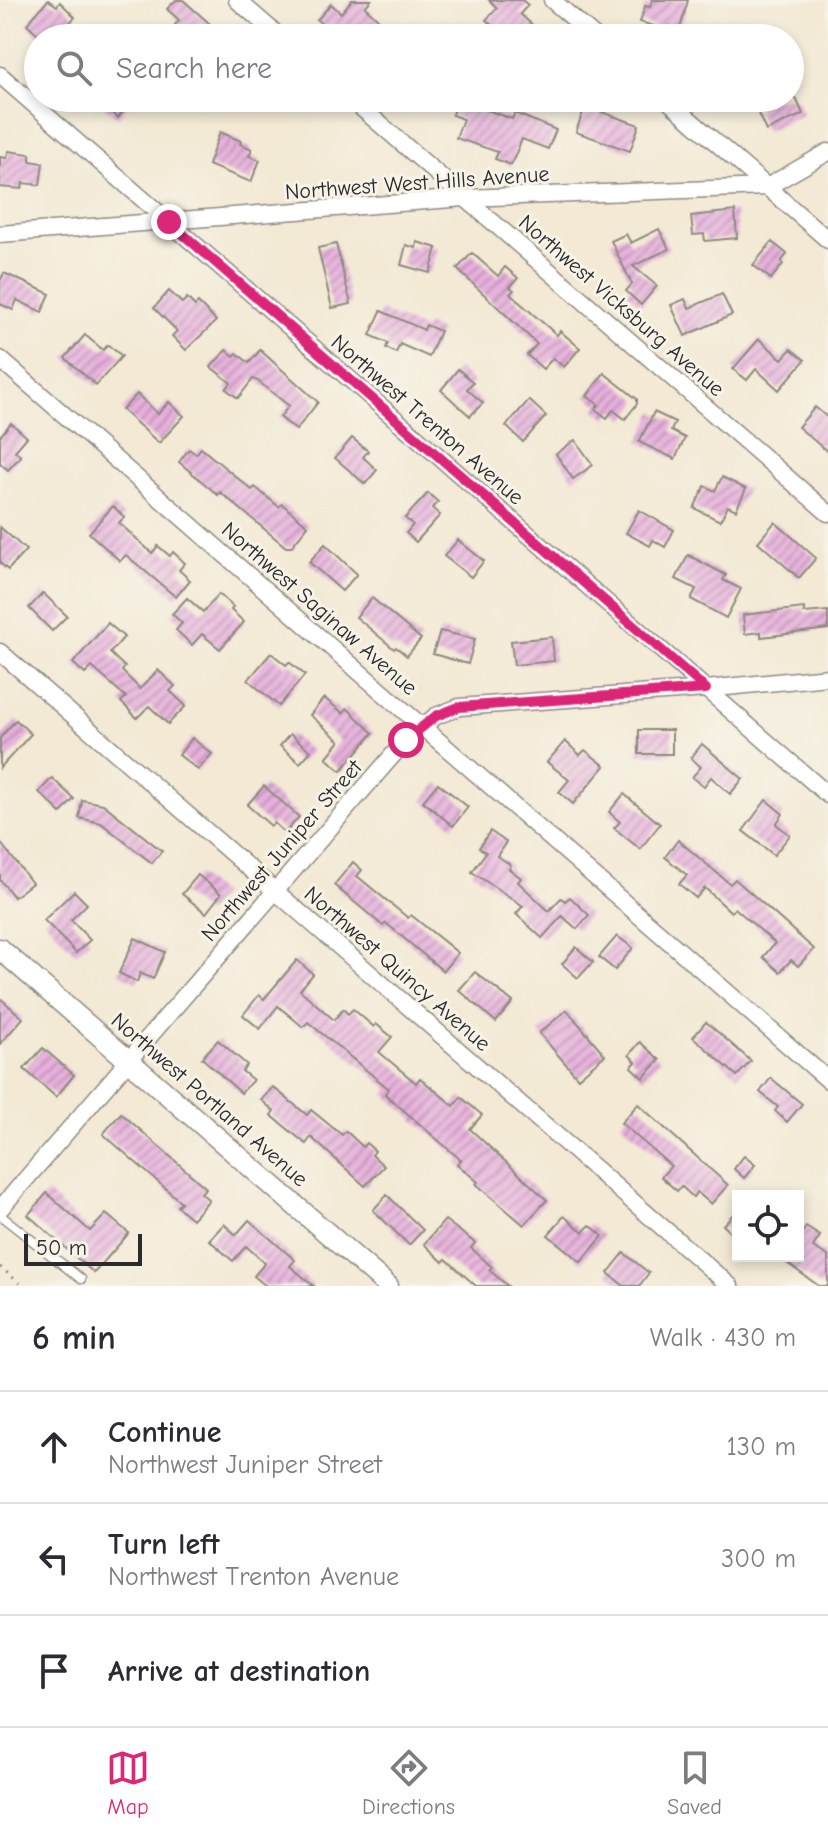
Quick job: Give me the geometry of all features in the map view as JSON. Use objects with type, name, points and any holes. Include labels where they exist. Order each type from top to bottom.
[{"type":"street","points":[[237,0],[265,24]]},
{"type":"street","points":[[552,0],[580,24]]},
{"type":"street","name":"Northwest Trenton Avenue","points":[[0,75],[24,96]]},
{"type":"street","name":"Northwest Trenton Avenue","points":[[43,112],[828,795]]},
{"type":"street","name":"Northwest Vicksburg Avenue","points":[[366,112],[828,513]]},
{"type":"street","points":[[681,112],[828,240]]},
{"type":"street","name":"Northwest West Hills Avenue","points":[[0,234],[465,198],[767,187],[828,152]]},
{"type":"street","name":"Northwest Saginaw Avenue","points":[[0,359],[828,1080]]},
{"type":"street","name":"Northwest Quincy Avenue","points":[[0,652],[730,1286]]},
{"type":"street","name":"Northwest Juniper Street","points":[[0,1212],[274,890],[421,726],[436,716],[459,707],[828,677]]},
{"type":"street","name":"Northwest Portland Avenue","points":[[0,949],[388,1286]]},
{"type":"lane","points":[[0,1212],[81,1279]]},
{"type":"path","points":[[0,1267],[23,1286]]},
{"type":"building","points":[[48,0],[57,6],[60,2],[75,17],[69,24],[27,24]]},
{"type":"building","points":[[176,0],[183,0],[210,24],[176,24],[179,20],[167,9]]},
{"type":"building","points":[[352,0],[371,0],[365,7],[379,20],[376,24],[322,24],[317,20],[331,4],[341,13]]},
{"type":"building","points":[[489,0],[522,0],[528,5],[520,14],[531,24],[490,24],[486,20],[497,8]]},
{"type":"building","points":[[652,0],[688,0],[681,24],[640,22],[645,6],[650,7]]},
{"type":"building","points":[[453,112],[493,112],[512,119],[515,113],[556,130],[548,149],[522,139],[511,165],[495,159],[498,152],[456,138],[463,119],[452,115]]},
{"type":"building","points":[[583,112],[602,112],[639,125],[630,151],[576,132]]},
{"type":"building","points":[[757,112],[802,112],[803,114],[766,131]]},
{"type":"building","points":[[220,132],[241,141],[240,144],[252,149],[249,156],[260,160],[251,182],[208,165]]},
{"type":"building","points":[[8,151],[30,154],[30,161],[43,163],[40,185],[23,183],[22,189],[0,187],[0,157],[7,158]]},
{"type":"building","points":[[735,211],[737,238],[705,241],[704,234],[693,235],[691,216]]},
{"type":"building","points":[[659,229],[669,249],[633,266],[657,286],[641,305],[626,291],[632,284],[611,241],[626,234],[631,243]]},
{"type":"building","points":[[417,242],[437,248],[430,273],[401,265],[406,245],[416,248]]},
{"type":"building","points":[[772,242],[787,254],[771,279],[753,265]]},
{"type":"building","points":[[336,244],[351,304],[332,308],[318,248]]},
{"type":"building","points":[[472,253],[498,276],[505,267],[518,278],[510,287],[514,290],[510,294],[557,335],[560,331],[580,348],[564,367],[553,358],[543,369],[527,355],[537,344],[457,269]]},
{"type":"building","points":[[4,273],[50,294],[42,312],[17,300],[13,310],[0,304],[0,281]]},
{"type":"building","points":[[169,291],[182,303],[187,298],[195,306],[198,303],[216,321],[186,350],[172,336],[177,331],[154,308]]},
{"type":"building","points":[[722,294],[732,315],[685,336],[671,305],[685,299],[689,308]]},
{"type":"building","points":[[381,311],[424,330],[426,325],[440,331],[429,357],[400,344],[396,353],[386,348],[388,343],[370,335]]},
{"type":"building","points":[[85,335],[103,350],[108,345],[122,356],[96,385],[65,358]]},
{"type":"building","points":[[759,339],[782,359],[791,349],[805,360],[779,390],[756,369],[747,380],[733,369]]},
{"type":"building","points":[[226,350],[234,356],[237,353],[249,363],[260,350],[318,402],[296,430],[280,417],[289,406],[258,381],[253,379],[238,398],[226,389],[231,383],[211,367]]},
{"type":"building","points":[[458,369],[473,382],[467,389],[483,403],[470,416],[441,390]]},
{"type":"building","points":[[604,373],[637,399],[637,404],[625,419],[613,410],[607,418],[595,409],[599,405],[587,396]]},
{"type":"building","points":[[137,394],[158,414],[169,402],[184,416],[159,443],[122,410]]},
{"type":"building","points":[[529,400],[546,416],[523,442],[506,426]]},
{"type":"building","points":[[815,407],[828,418],[828,452],[798,427]]},
{"type":"building","points":[[654,412],[675,422],[671,431],[685,438],[675,459],[639,442]]},
{"type":"building","points":[[11,423],[27,437],[15,451],[21,456],[8,470],[0,463],[0,436]]},
{"type":"building","points":[[352,438],[368,451],[363,457],[377,470],[365,484],[335,458]]},
{"type":"building","points":[[575,440],[593,465],[573,479],[556,454]]},
{"type":"building","points":[[201,448],[252,490],[255,487],[279,507],[282,504],[308,526],[291,547],[286,547],[179,462],[189,449],[196,454]]},
{"type":"building","points":[[722,477],[746,489],[736,510],[728,506],[720,521],[694,508],[705,486],[715,491]]},
{"type":"building","points":[[428,493],[438,502],[432,508],[440,515],[416,542],[406,533],[413,525],[405,518]]},
{"type":"building","points":[[113,506],[124,517],[119,523],[152,553],[158,546],[170,556],[173,552],[185,563],[179,570],[190,580],[176,597],[126,555],[120,561],[89,533]]},
{"type":"building","points":[[639,510],[674,530],[665,547],[653,540],[650,546],[626,533]]},
{"type":"building","points":[[775,522],[816,558],[799,578],[758,542]]},
{"type":"building","points":[[0,527],[26,550],[8,570],[0,563]]},
{"type":"building","points":[[458,540],[484,561],[471,577],[444,556]]},
{"type":"building","points":[[325,544],[357,574],[342,591],[309,562]]},
{"type":"building","points":[[688,555],[726,575],[723,580],[741,589],[726,618],[691,599],[696,589],[676,579]]},
{"type":"building","points":[[43,593],[67,616],[52,631],[29,608]]},
{"type":"building","points":[[219,594],[244,622],[220,649],[202,634],[192,645],[176,630],[182,623],[172,614],[187,598],[203,612]]},
{"type":"building","points":[[372,598],[421,639],[407,656],[356,617]]},
{"type":"building","points":[[804,608],[804,613],[828,611],[828,629],[761,637],[761,632],[745,634],[743,615]]},
{"type":"building","points":[[108,623],[124,637],[110,653],[125,667],[122,671],[140,689],[158,670],[175,686],[170,691],[186,706],[168,724],[149,706],[137,718],[121,702],[126,697],[92,667],[85,674],[73,663]]},
{"type":"building","points":[[440,631],[475,639],[468,664],[433,654]]},
{"type":"building","points":[[552,637],[554,661],[514,665],[511,641]]},
{"type":"building","points":[[271,653],[305,675],[279,706],[248,680]]},
{"type":"building","points":[[324,698],[343,713],[347,708],[373,733],[341,771],[326,758],[340,741],[310,715]]},
{"type":"building","points":[[16,720],[31,734],[0,768],[0,738]]},
{"type":"building","points":[[639,730],[672,730],[672,754],[639,754]]},
{"type":"building","points":[[290,734],[311,751],[300,763],[280,746]]},
{"type":"building","points":[[192,738],[212,754],[198,770],[179,755]]},
{"type":"building","points":[[565,741],[580,755],[585,750],[605,766],[573,804],[559,792],[569,780],[547,762]]},
{"type":"building","points":[[702,744],[743,779],[730,794],[711,777],[704,786],[692,777],[701,767],[691,758]]},
{"type":"building","points":[[52,778],[74,799],[61,813],[39,792]]},
{"type":"building","points":[[438,783],[468,807],[453,826],[423,801]]},
{"type":"building","points":[[264,786],[299,817],[285,833],[274,823],[271,826],[247,805]]},
{"type":"building","points":[[624,794],[660,824],[640,849],[614,828],[620,822],[609,812]]},
{"type":"building","points":[[82,800],[103,804],[162,851],[152,863],[101,823],[79,818]]},
{"type":"building","points":[[766,800],[783,814],[776,824],[790,835],[774,855],[743,831]]},
{"type":"building","points":[[490,831],[506,842],[497,856],[511,865],[509,869],[521,878],[518,882],[549,911],[561,898],[565,901],[570,897],[589,915],[577,929],[562,916],[542,938],[516,914],[523,906],[472,872],[486,852],[479,848]]},
{"type":"building","points":[[678,840],[730,884],[735,879],[814,949],[798,966],[791,960],[780,972],[763,957],[775,943],[735,908],[731,912],[705,888],[696,898],[679,884],[687,875],[665,857]]},
{"type":"building","points":[[0,842],[32,883],[14,897],[0,880]]},
{"type":"building","points":[[353,862],[362,870],[357,876],[408,918],[411,915],[458,953],[443,971],[334,885]]},
{"type":"building","points":[[198,875],[221,894],[206,913],[182,894]]},
{"type":"building","points":[[74,891],[87,904],[71,920],[90,940],[76,953],[44,920]]},
{"type":"building","points":[[617,936],[633,948],[615,970],[599,957]]},
{"type":"building","points":[[135,938],[165,952],[153,979],[140,973],[137,982],[119,973]]},
{"type":"building","points":[[576,947],[593,962],[578,978],[562,964]]},
{"type":"building","points":[[297,960],[313,974],[300,990],[334,1020],[343,1009],[348,1014],[353,1009],[392,1037],[379,1052],[416,1083],[420,1078],[454,1106],[461,1097],[482,1115],[470,1129],[547,1200],[524,1225],[476,1184],[478,1182],[457,1164],[461,1160],[385,1094],[389,1089],[308,1022],[303,1027],[278,1006],[260,1029],[243,1015],[259,995],[264,999]]},
{"type":"building","points":[[475,972],[513,1002],[496,1022],[459,990]]},
{"type":"building","points":[[0,998],[23,1018],[0,1044]]},
{"type":"building","points":[[567,1010],[605,1055],[578,1078],[539,1033]]},
{"type":"building","points":[[706,1022],[751,1061],[737,1076],[693,1037]]},
{"type":"building","points":[[218,1040],[247,1065],[242,1071],[253,1080],[241,1093],[202,1058]]},
{"type":"building","points":[[640,1042],[660,1060],[643,1078],[631,1067],[636,1062],[629,1055]]},
{"type":"building","points":[[43,1048],[74,1075],[56,1097],[24,1069]]},
{"type":"building","points":[[771,1078],[802,1104],[787,1122],[775,1111],[778,1107],[760,1092]]},
{"type":"building","points":[[273,1087],[307,1115],[311,1110],[342,1135],[346,1131],[363,1147],[366,1143],[375,1151],[372,1155],[384,1166],[365,1186],[311,1137],[306,1144],[271,1115],[274,1111],[261,1100]]},
{"type":"building","points":[[638,1104],[728,1185],[711,1204],[697,1192],[693,1197],[681,1186],[677,1191],[661,1177],[671,1166],[621,1123]]},
{"type":"building","points":[[121,1113],[206,1188],[201,1193],[209,1200],[192,1219],[177,1206],[181,1202],[103,1134]]},
{"type":"building","points":[[744,1156],[755,1165],[744,1178],[734,1169]]},
{"type":"building","points":[[47,1193],[90,1231],[106,1214],[129,1233],[94,1273],[28,1215]]},
{"type":"building","points":[[387,1195],[423,1230],[409,1245],[373,1210]]},
{"type":"building","points":[[732,1215],[732,1233],[723,1225]]},
{"type":"building","points":[[564,1216],[583,1232],[590,1225],[603,1236],[581,1262],[548,1235]]},
{"type":"building","points":[[249,1220],[295,1260],[290,1266],[314,1286],[266,1286],[254,1276],[265,1263],[246,1246],[233,1261],[209,1240],[224,1224],[236,1235]]},
{"type":"building","points":[[445,1220],[475,1243],[471,1248],[492,1267],[489,1270],[508,1286],[476,1286],[424,1244]]},
{"type":"building","points":[[806,1227],[820,1236],[813,1247],[828,1256],[828,1286],[819,1286],[785,1262],[804,1262]]},
{"type":"building","points":[[624,1253],[649,1273],[639,1286],[624,1286],[608,1273]]},
{"type":"route","points":[[169,222],[706,689],[459,707],[436,716],[406,740]]}]
